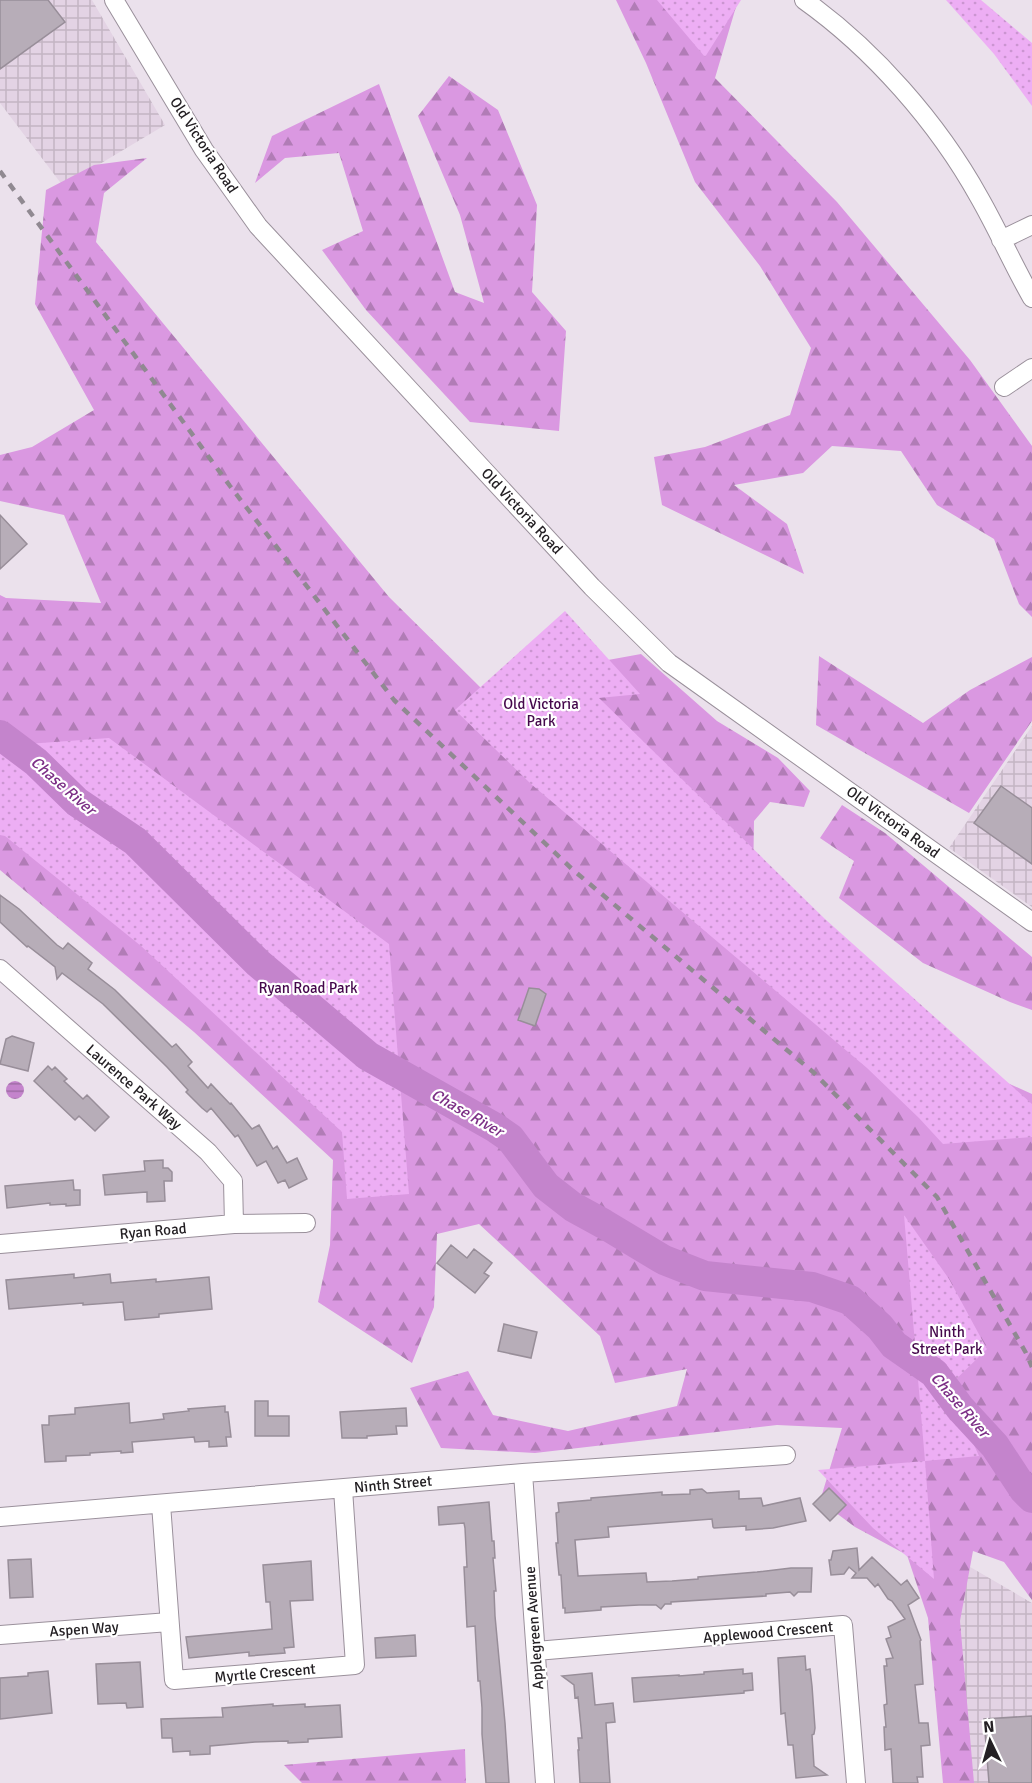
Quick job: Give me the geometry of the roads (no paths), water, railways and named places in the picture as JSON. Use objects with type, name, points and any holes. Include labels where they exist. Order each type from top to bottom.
[{"type":"street","name":"Old Victoria Road","points":[[114,0],[204,150],[258,226],[592,587],[669,663],[1032,922]]},
{"type":"street","points":[[804,0],[866,51],[914,104],[954,156],[1032,298]]},
{"type":"street","points":[[1001,240],[1032,225]]},
{"type":"street","points":[[1004,387],[1032,368]]},
{"type":"street","name":"Laurence Park Way","points":[[0,969],[208,1152],[233,1181],[234,1224]]},
{"type":"street","name":"Ryan Road","points":[[0,1244],[234,1224],[306,1223]]},
{"type":"street","name":"Ninth Street","points":[[0,1517],[523,1473],[786,1455]]},
{"type":"street","name":"Applegreen Avenue","points":[[523,1473],[545,1783]]},
{"type":"street","name":"Myrtle Crescent","points":[[160,1504],[174,1680],[355,1665],[343,1489]]},
{"type":"street","name":"Aspen Way","points":[[0,1635],[169,1622]]},
{"type":"street","name":"Applewood Crescent","points":[[536,1651],[843,1625],[856,1783]]},
{"type":"waterway","name":"Chase River","points":[[0,735],[36,762],[77,802],[135,841],[258,963],[368,1056],[510,1138],[546,1186],[573,1207],[664,1260],[705,1276],[812,1287],[850,1300],[880,1327],[894,1345],[934,1373],[960,1408],[995,1446],[1024,1490],[1032,1498]]},
{"type":"railway","points":[[0,171],[230,486],[394,700],[572,869],[813,1072],[937,1197],[1032,1367]]},
{"type":"park label","name":"Old Victoria Park","points":[[541,712]]},
{"type":"park label","name":"Ryan Road Park","points":[[308,988]]},
{"type":"park label","name":"Ninth Street Park","points":[[947,1340]]}]
